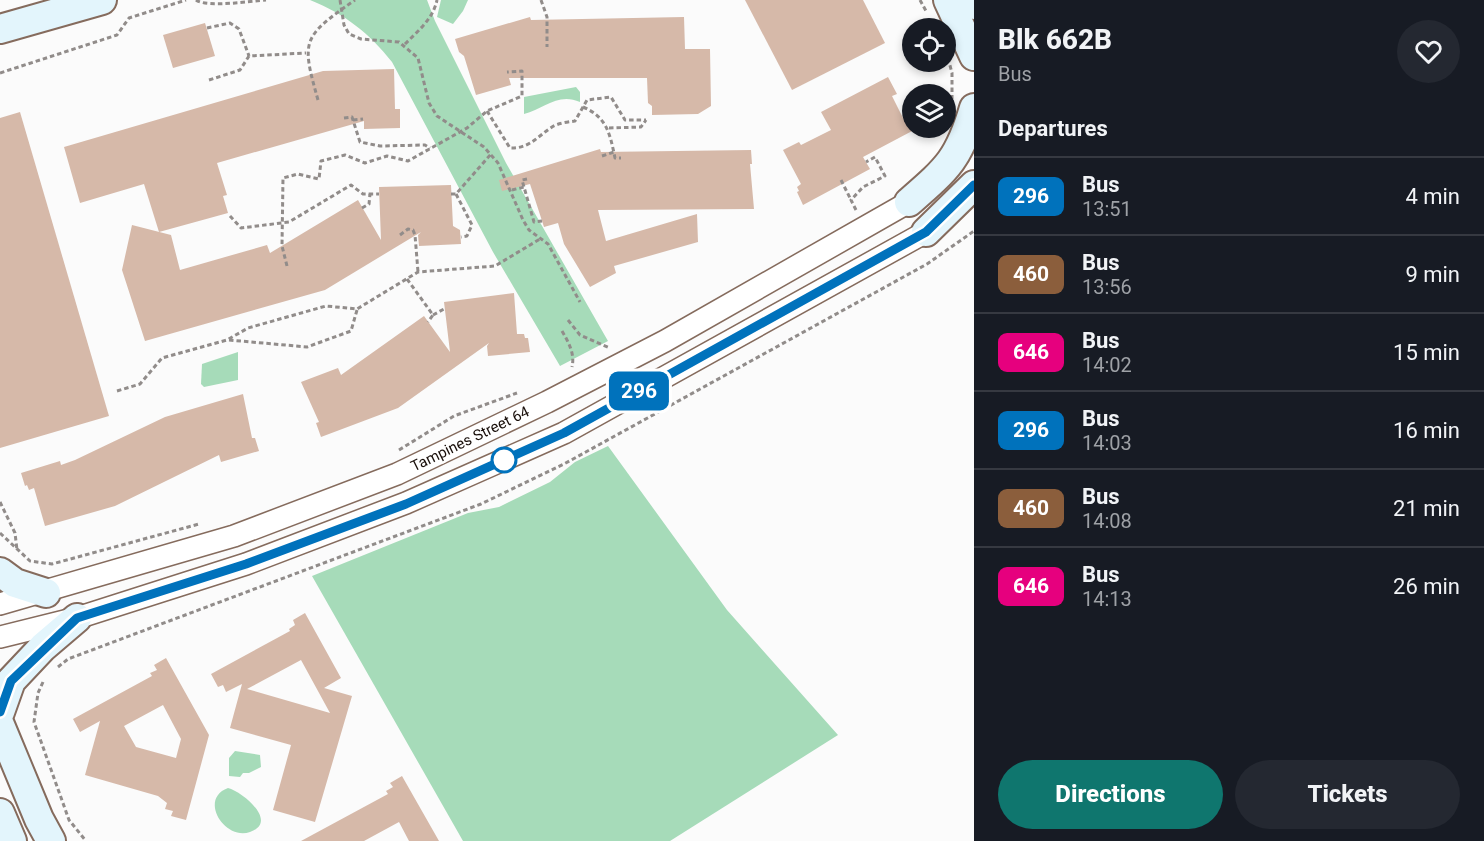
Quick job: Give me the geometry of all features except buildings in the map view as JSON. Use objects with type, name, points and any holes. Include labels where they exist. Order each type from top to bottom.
[{"type":"street","points":[[0,29],[102,0]]},
{"type":"street","points":[[948,0],[974,56]]},
{"type":"street","points":[[971,0],[974,5]]},
{"type":"street","points":[[909,202],[949,167],[966,137],[963,107]]},
{"type":"street","points":[[926,232],[974,185]]},
{"type":"street","name":"Tampines Street 64","points":[[0,604],[46,593],[234,536],[397,474],[665,341],[909,202]]},
{"type":"street","name":"Tampines Street 64","points":[[0,637],[77,618],[246,564],[406,504],[553,437],[926,232]]},
{"type":"street","points":[[9,561],[15,583],[46,593]]},
{"type":"street","points":[[0,712],[11,681],[77,618]]},
{"type":"street","points":[[0,724],[39,819],[51,841]]},
{"type":"street","points":[[0,813],[12,841]]},
{"type":"path","points":[[0,73],[117,35],[129,18],[186,0]]},
{"type":"path","points":[[196,0],[210,3],[266,0]]},
{"type":"path","points":[[340,0],[340,10],[349,34],[405,44],[418,58],[429,103],[437,116],[491,153],[512,190],[523,220],[548,244],[580,302]]},
{"type":"path","points":[[318,100],[306,53],[313,34],[355,0]]},
{"type":"path","points":[[405,44],[428,20],[435,10],[437,0]]},
{"type":"path","points":[[541,0],[547,17],[547,47]]},
{"type":"path","points":[[207,28],[230,23],[239,29],[249,56]]},
{"type":"path","points":[[249,56],[306,53]]},
{"type":"path","points":[[208,80],[240,70],[249,56]]},
{"type":"path","points":[[287,266],[282,246],[283,178],[298,174],[319,179],[321,161],[345,155],[365,163],[387,156],[408,161],[460,132],[487,111],[522,96],[522,71],[507,72]]},
{"type":"path","points":[[952,72],[963,107]]},
{"type":"path","points":[[487,111],[510,148],[534,142],[554,125],[575,121],[587,100],[607,96],[625,120],[646,120],[641,127],[609,128]]},
{"type":"path","points":[[583,107],[595,112],[609,128],[615,158],[621,158]]},
{"type":"path","points":[[344,118],[352,117],[360,142],[380,146],[425,146],[431,149]]},
{"type":"path","points":[[353,120],[363,119]]},
{"type":"path","points":[[602,156],[614,152]]},
{"type":"path","points":[[451,194],[456,194],[491,153]]},
{"type":"path","points":[[851,200],[863,187],[885,176],[875,157],[866,162]]},
{"type":"path","points":[[526,179],[522,180],[534,222],[542,221]]},
{"type":"path","points":[[841,180],[858,213]]},
{"type":"path","points":[[230,216],[242,228],[290,222],[351,185],[363,194],[379,194]]},
{"type":"path","points":[[512,190],[524,187]]},
{"type":"path","points":[[362,208],[369,204],[370,194]]},
{"type":"path","points":[[456,194],[472,225],[467,236],[461,237]]},
{"type":"path","points":[[400,235],[413,230],[418,272]]},
{"type":"path","points":[[53,671],[68,659],[481,504],[564,465],[927,264],[974,231]]},
{"type":"path","points":[[415,235],[421,235]]},
{"type":"path","points":[[117,391],[140,384],[162,358],[227,340],[248,328],[326,306],[357,309],[418,272],[495,266],[540,238]]},
{"type":"path","points":[[407,279],[433,315]]},
{"type":"path","points":[[227,340],[307,346],[351,331],[357,309]]},
{"type":"path","points":[[428,322],[433,315],[444,309]]},
{"type":"path","points":[[568,320],[580,335],[612,349],[602,354]]},
{"type":"path","points":[[562,331],[573,359],[571,372],[577,369]]},
{"type":"path","points":[[395,452],[454,416],[519,393]]},
{"type":"path","points":[[0,502],[15,533],[9,561]]},
{"type":"path","points":[[9,561],[52,564],[203,523]]},
{"type":"path","points":[[0,532],[9,561]]},
{"type":"path","points":[[45,677],[38,693],[34,722],[69,820],[86,841]]},
{"type":"green space","points":[[310,0],[427,0],[435,21],[506,163],[608,341],[560,366],[493,252],[392,62],[356,25]]},
{"type":"green space","points":[[441,0],[468,0],[453,24],[437,17]]},
{"type":"green space","points":[[576,87],[580,92],[580,102],[572,99],[558,100],[524,114],[524,97]]},
{"type":"green space","points":[[238,352],[238,380],[204,387],[201,384],[202,364]]},
{"type":"green space","points":[[608,446],[727,610],[838,735],[670,841],[463,841],[312,576],[468,513],[499,507],[550,482],[575,462]]},
{"type":"green space","points":[[235,751],[260,755],[261,767],[249,773],[243,773],[240,777],[229,776],[229,758]]},
{"type":"green space","points":[[228,788],[242,795],[256,808],[261,821],[258,827],[250,832],[241,833],[224,825],[218,818],[215,801],[219,793]]},
{"type":"bus line","name":"296","points":[[0,712],[11,681],[43,647],[77,618],[246,564],[406,504],[564,433],[926,232],[974,185]]}]
